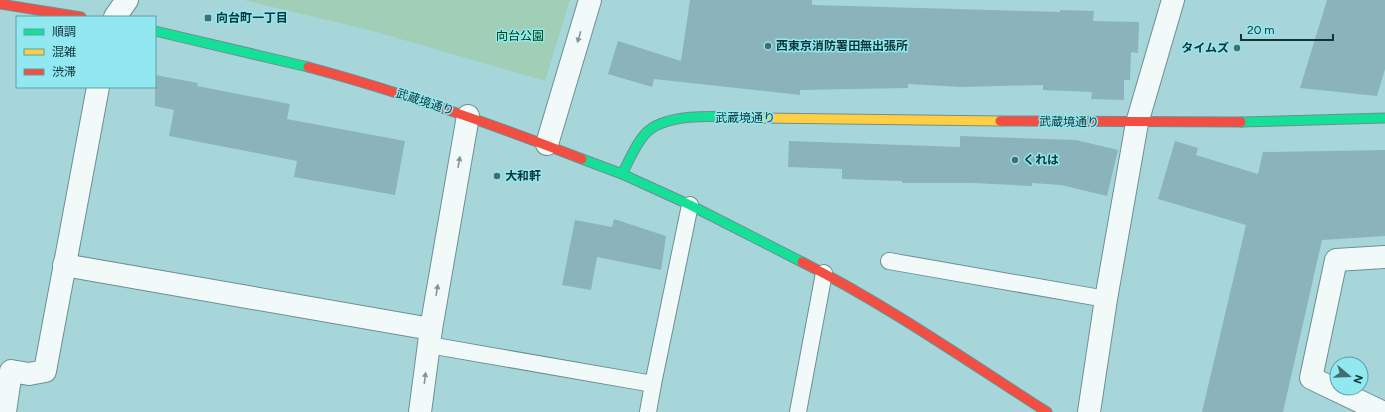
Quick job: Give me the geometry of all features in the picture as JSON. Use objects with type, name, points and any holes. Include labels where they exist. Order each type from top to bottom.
[{"type":"main road","points":[[0,4],[75,16]]},
{"type":"main road","name":"武蔵境通り","points":[[156,31],[231,48],[354,79],[468,116],[547,144],[578,158],[622,174],[640,142],[650,129],[672,119],[720,117],[1137,123],[1317,121],[1385,118]]},
{"type":"main road","points":[[622,174],[690,205],[824,273],[892,313],[1047,412]]},
{"type":"street","points":[[116,16],[127,0]]},
{"type":"street","points":[[547,144],[590,0]]},
{"type":"street","points":[[1089,412],[1106,299],[1137,123],[1173,0]]},
{"type":"street","points":[[4,412],[11,371],[30,374],[45,370],[98,88]]},
{"type":"street","points":[[420,412],[430,337],[468,116]]},
{"type":"street","points":[[1382,412],[1311,378],[1336,260],[1385,257]]},
{"type":"street","points":[[64,265],[430,337]]},
{"type":"lane","points":[[648,412],[652,384],[690,205]]},
{"type":"lane","points":[[889,261],[1106,299]]},
{"type":"lane","points":[[798,412],[824,273]]},
{"type":"lane","points":[[430,337],[652,384]]},
{"type":"green space","name":"向台公園","points":[[244,0],[570,0],[545,81],[373,31]]},
{"type":"building","points":[[690,0],[812,0],[812,5],[1060,12],[1060,10],[1094,11],[1093,21],[1139,22],[1138,53],[1131,52],[1130,80],[1124,80],[1124,100],[1091,99],[1092,92],[1043,90],[1043,85],[962,87],[908,84],[908,88],[800,90],[800,95],[654,79],[652,87],[608,74],[618,41],[681,61]]},
{"type":"building","points":[[1327,0],[1385,0],[1385,69],[1377,96],[1300,88]]},
{"type":"building","points":[[156,75],[198,83],[197,86],[290,104],[287,119],[405,141],[395,195],[294,177],[297,161],[169,136],[174,110],[155,106]]},
{"type":"building","points":[[960,136],[1076,140],[1118,150],[1107,196],[1061,185],[1032,183],[1032,186],[973,183],[902,183],[902,181],[842,179],[842,169],[788,167],[789,141],[960,147]]},
{"type":"building","points":[[1175,141],[1198,148],[1196,155],[1258,174],[1263,152],[1385,150],[1385,236],[1322,240],[1283,412],[1202,412],[1246,225],[1158,199]]},
{"type":"building","points":[[614,219],[666,236],[661,270],[597,257],[591,290],[562,285],[575,220],[612,227]]},
{"type":"traffic: fast","points":[[156,31],[308,67]]},
{"type":"traffic: fast","points":[[582,159],[622,174],[632,153],[645,134],[655,126],[667,121],[682,118],[714,116],[757,118]]},
{"type":"traffic: fast","points":[[1241,122],[1385,118]]},
{"type":"traffic: fast","points":[[622,174],[690,205],[802,262]]},
{"type":"traffic: slow","points":[[757,118],[1000,121]]},
{"type":"traffic: jam","points":[[0,4],[75,16]]},
{"type":"traffic: jam","points":[[308,67],[446,109],[582,159]]},
{"type":"traffic: jam","points":[[1000,121],[1241,122]]},
{"type":"traffic: jam","points":[[802,262],[865,296],[957,353],[1047,412]]},
{"type":"place","name":"向台町一丁目","points":[[208,18]]},
{"type":"place","name":"西東京消防署田無出張所","points":[[768,46]]},
{"type":"place","name":"タイムズ","points":[[1237,48]]},
{"type":"place","name":"くれは","points":[[1015,160]]},
{"type":"place","name":"大和軒","points":[[497,176]]}]
